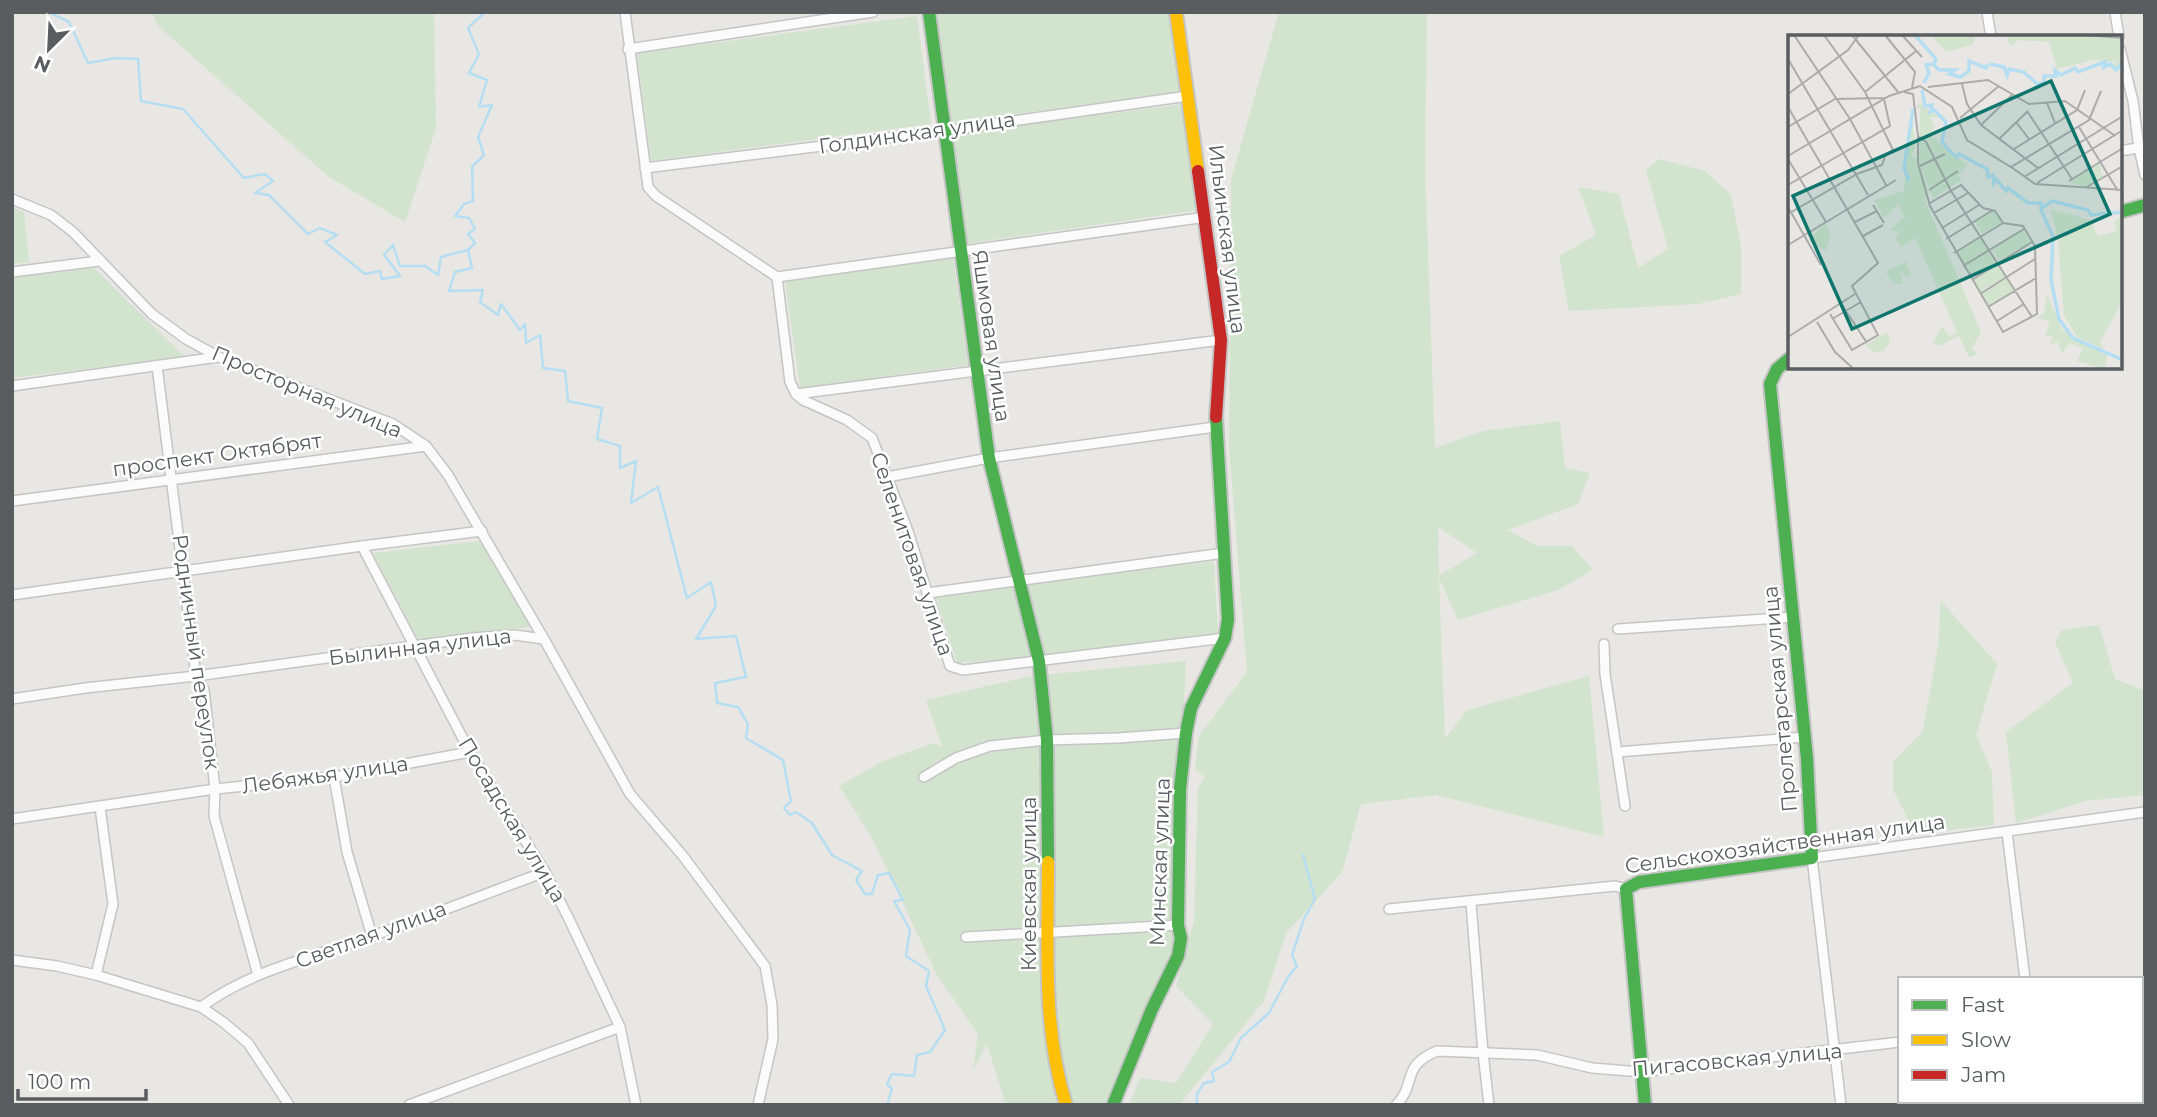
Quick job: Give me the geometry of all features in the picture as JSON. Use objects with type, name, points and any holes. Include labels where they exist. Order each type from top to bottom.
[{"type":"street","points":[[625,12],[648,187],[656,196],[777,277],[1206,217]]},
{"type":"street","points":[[628,49],[873,12]]},
{"type":"street","name":"Яшмовая улица","points":[[929,12],[989,458],[1039,662]]},
{"type":"street","name":"Ильинская улица","points":[[1176,12],[1221,340],[1215,427],[1224,553],[1227,619],[1225,638]]},
{"type":"street","points":[[1987,12],[1991,35]]},
{"type":"street","points":[[2115,12],[2119,35]]},
{"type":"street","points":[[2122,59],[2133,101],[2145,175]]},
{"type":"street","name":"Голдинская улица","points":[[645,168],[943,131],[1188,96]]},
{"type":"street","points":[[2122,151],[2142,147]]},
{"type":"street","name":"Просторная улица","points":[[12,199],[51,215],[73,232],[152,313],[186,339],[219,357],[393,424],[426,446],[448,475],[544,639]]},
{"type":"street","points":[[2122,211],[2145,205]]},
{"type":"street","points":[[12,272],[99,261]]},
{"type":"street","points":[[777,277],[790,382],[796,394],[1221,340]]},
{"type":"street","points":[[12,386],[219,357]]},
{"type":"street","name":"Пролетарская улица","points":[[1788,359],[1779,363],[1770,384],[1805,737],[1812,858],[1841,1105]]},
{"type":"street","name":"Родничный переулок","points":[[157,366],[196,676],[204,691],[215,789],[214,816],[258,975]]},
{"type":"street","name":"Селенитовая улица","points":[[796,394],[803,400],[858,426],[872,438],[908,531],[950,666],[963,670],[1039,662]]},
{"type":"street","points":[[887,477],[989,458],[1215,427]]},
{"type":"street","name":"проспект Октябрят","points":[[12,502],[426,446]]},
{"type":"street","points":[[12,595],[482,531]]},
{"type":"street","name":"Посадская улица","points":[[362,546],[470,752],[545,872],[620,1027],[636,1105]]},
{"type":"street","points":[[927,593],[1224,553]]},
{"type":"street","points":[[1618,629],[1793,617]]},
{"type":"street","name":"Былинная улица","points":[[12,699],[414,646],[514,635],[544,639]]},
{"type":"street","points":[[1039,662],[1225,638]]},
{"type":"street","name":"Минская улица","points":[[1113,1105],[1152,1009],[1178,956],[1181,938],[1178,925],[1180,789],[1186,733],[1191,708],[1225,638]]},
{"type":"street","points":[[544,639],[630,794],[682,856],[765,966],[772,1004],[773,1039],[758,1105]]},
{"type":"street","points":[[1604,644],[1605,674],[1625,806]]},
{"type":"street","name":"Киевская улица","points":[[1039,662],[1047,740],[1049,1015],[1058,1079],[1066,1105]]},
{"type":"street","points":[[924,777],[956,758],[990,746],[1047,740],[1186,733]]},
{"type":"street","points":[[1617,752],[1805,737]]},
{"type":"street","name":"Лебяжья улица","points":[[12,818],[215,789],[334,777],[470,752]]},
{"type":"street","points":[[334,777],[347,852],[372,936]]},
{"type":"street","points":[[96,975],[113,904],[100,807]]},
{"type":"street","name":"Сельскохозяйственная улица","points":[[1389,909],[1471,903],[1615,886],[1626,889],[1639,882],[2145,812]]},
{"type":"street","points":[[2007,832],[2025,977]]},
{"type":"street","name":"Светлая улица","points":[[201,1007],[216,996],[258,975],[545,872]]},
{"type":"street","points":[[1626,889],[1645,1105]]},
{"type":"street","points":[[1471,903],[1489,1105]]},
{"type":"street","points":[[966,937],[1178,925]]},
{"type":"street","points":[[12,960],[96,975],[201,1007],[248,1043],[289,1105]]},
{"type":"street","points":[[409,1105],[620,1027]]},
{"type":"street","name":"Пигасовская улица","points":[[1396,1105],[1403,1098],[1410,1074],[1423,1057],[1437,1051],[1537,1055],[1592,1068],[1641,1072],[1898,1042]]},
{"type":"green space","points":[[152,12],[434,12],[436,128],[405,222],[329,177],[157,25]]},
{"type":"green space","points":[[934,12],[1169,12],[1180,92],[949,123]]},
{"type":"green space","points":[[1279,12],[1427,12],[1425,166],[1435,448],[1483,431],[1560,421],[1565,468],[1590,473],[1578,504],[1508,530],[1537,546],[1572,546],[1593,570],[1558,590],[1458,620],[1439,578],[1445,739],[1467,710],[1589,676],[1604,837],[1436,795],[1361,804],[1342,872],[1286,933],[1264,1001],[1179,1105],[1129,1105],[1140,1078],[1176,1083],[1213,1024],[1176,986],[1194,921],[1198,788],[1205,777],[1195,769],[1199,736],[1247,672],[1229,447],[1231,179]],"holes":[[[1438,527],[1477,553],[1440,575]]]},
{"type":"green space","points":[[917,16],[931,124],[651,161],[637,53]]},
{"type":"green space","points":[[1185,104],[1199,210],[965,244],[951,134]]},
{"type":"green space","points":[[1659,159],[1705,171],[1731,195],[1741,247],[1741,294],[1698,304],[1569,311],[1559,256],[1596,235],[1578,187],[1619,194],[1638,268],[1668,249],[1646,170]]},
{"type":"green space","points":[[12,207],[24,212],[29,262],[12,264]]},
{"type":"green space","points":[[953,257],[968,365],[800,388],[785,281]]},
{"type":"green space","points":[[94,268],[185,357],[12,378],[12,278]]},
{"type":"green space","points":[[480,541],[531,627],[418,640],[373,553]]},
{"type":"green space","points":[[1214,561],[1218,634],[1044,657],[1028,584]]},
{"type":"green space","points":[[1014,585],[1030,657],[957,663],[935,596]]},
{"type":"green space","points":[[1941,601],[1997,664],[1976,735],[1992,772],[1994,825],[1916,834],[1893,790],[1893,762],[1923,731],[1938,646]]},
{"type":"green space","points":[[2099,625],[2115,679],[2145,691],[2145,795],[2085,801],[2016,823],[2006,732],[2073,683],[2055,642],[2062,630]]},
{"type":"green space","points":[[1186,661],[1173,953],[1104,1105],[1006,1105],[987,1044],[973,1071],[978,1034],[937,975],[871,836],[839,786],[881,762],[933,743],[942,747],[926,700],[1031,676]]},
{"type":"waterway","points":[[48,12],[69,22],[88,63],[116,58],[138,59],[141,101],[183,109],[244,178],[265,174],[273,181],[255,193],[269,195],[308,234],[320,228],[337,235],[325,242],[365,274],[380,271],[382,279],[400,276],[384,255],[393,245],[400,266],[425,266],[438,275],[441,257],[468,250],[472,268],[455,272],[449,291],[483,290],[480,302],[498,315],[501,304],[520,330],[525,324],[526,343],[540,335],[543,368],[565,371],[568,401],[602,408],[597,439],[620,446],[620,468],[636,461],[631,503],[658,487],[687,598],[711,582],[716,606],[696,639],[736,636],[746,677],[715,683],[717,703],[738,707],[748,724],[746,738],[783,760],[791,801],[784,808],[790,815],[796,812],[812,823],[832,855],[862,871],[856,880],[865,894],[872,894],[878,875],[889,873],[903,900],[894,901],[910,930],[906,956],[929,971],[926,986],[945,1030],[930,1052],[917,1055],[914,1076],[892,1074],[887,1084],[892,1089],[887,1105]]},
{"type":"waterway","points":[[468,250],[475,243],[468,234],[475,229],[469,218],[455,216],[464,204],[473,201],[472,167],[484,155],[478,137],[492,105],[479,107],[487,80],[469,73],[479,54],[468,28],[485,12]]},
{"type":"waterway","points":[[1197,1105],[1197,1094],[1204,1083],[1214,1081],[1212,1072],[1229,1062],[1241,1038],[1269,1013],[1288,977],[1297,966],[1292,955],[1304,919],[1315,899],[1303,855]]},
{"type":"traffic: fast","points":[[929,12],[989,458],[1039,661],[1047,740],[1048,862]]},
{"type":"traffic: fast","points":[[2122,211],[2145,205]]},
{"type":"traffic: fast","points":[[1645,1105],[1626,889],[1639,882],[1812,858],[1807,759],[1770,384],[1777,369],[1788,360]]},
{"type":"traffic: fast","points":[[1113,1105],[1152,1009],[1178,956],[1181,938],[1178,925],[1180,789],[1186,733],[1191,708],[1225,638],[1228,619],[1216,417]]},
{"type":"traffic: slow","points":[[1176,12],[1198,171]]},
{"type":"traffic: slow","points":[[1048,862],[1047,954],[1050,1015],[1058,1075],[1066,1105]]},
{"type":"traffic: jam","points":[[1198,171],[1221,340],[1216,417]]}]
